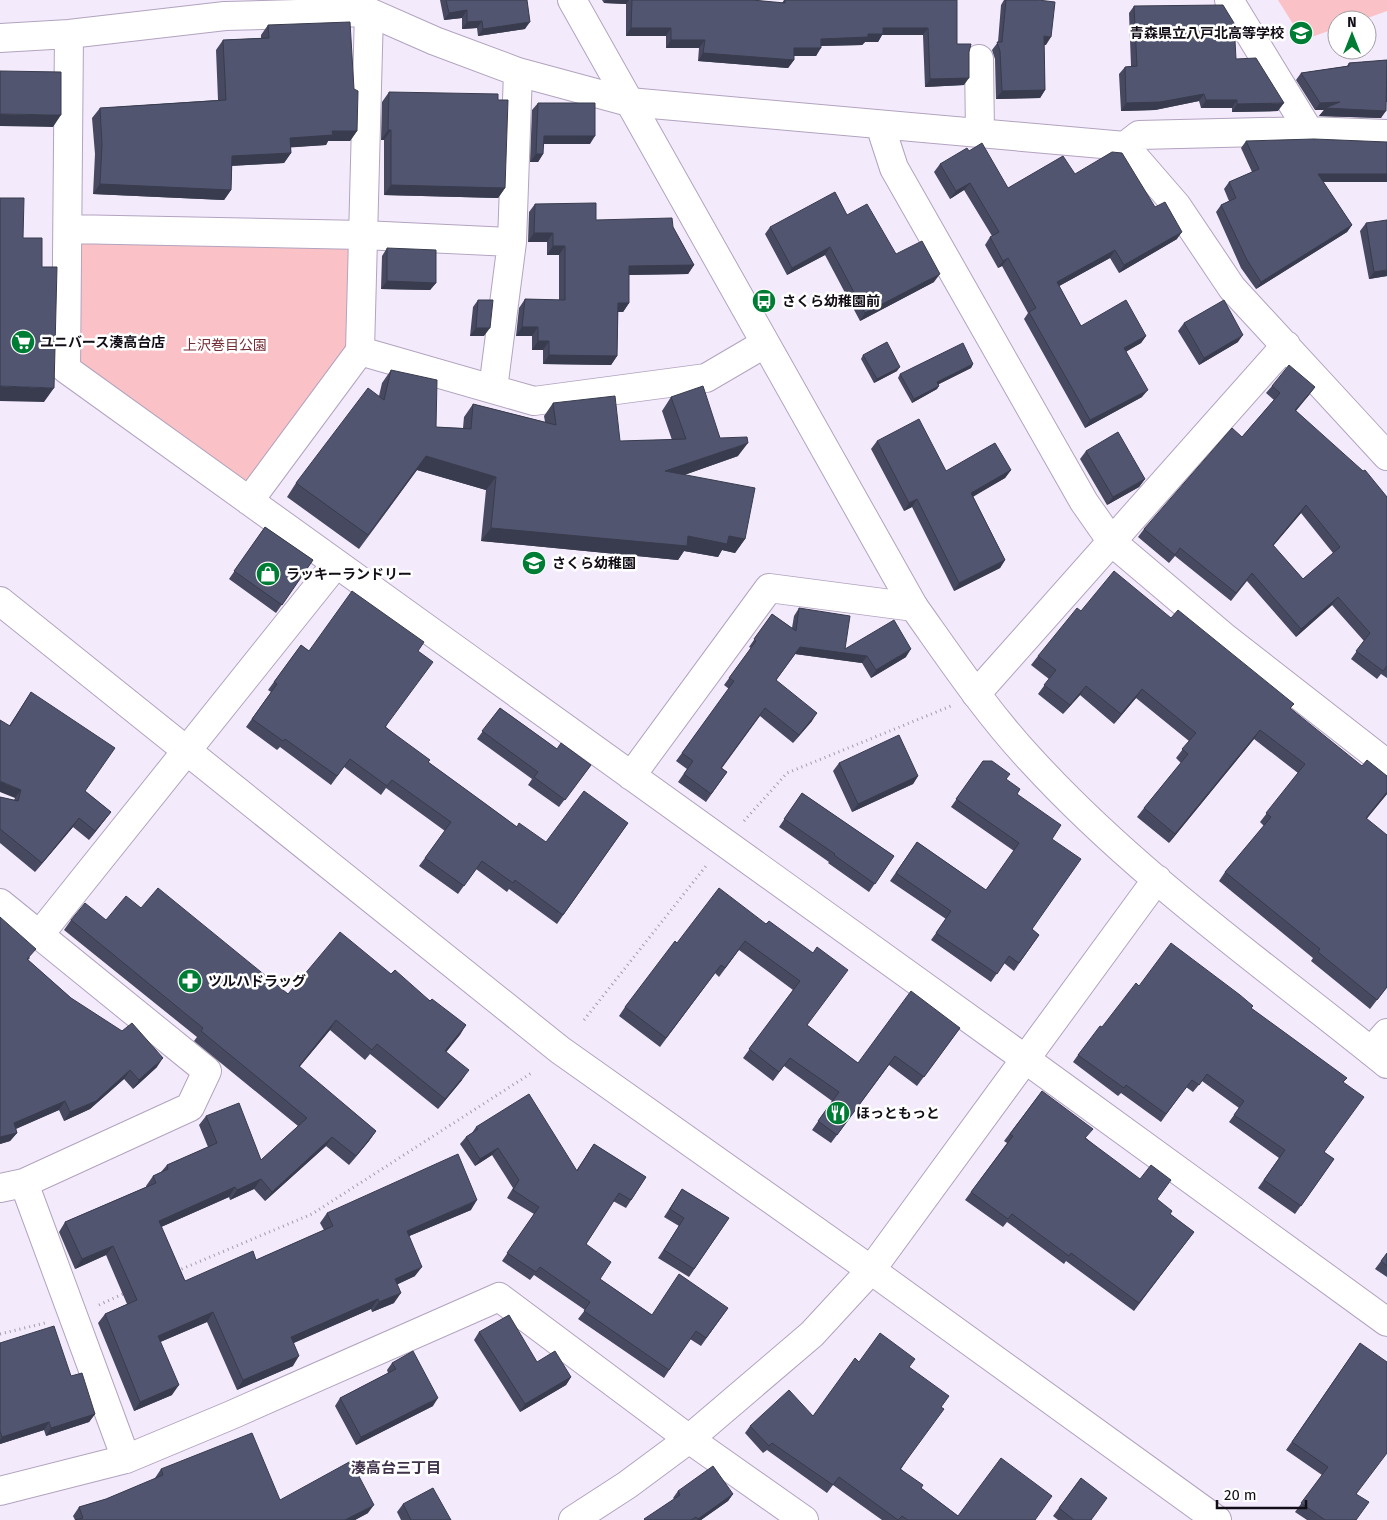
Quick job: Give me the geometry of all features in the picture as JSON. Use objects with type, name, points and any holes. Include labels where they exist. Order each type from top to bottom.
[{"type":"street","points":[[572,0],[764,344],[914,607],[976,694],[1030,760],[1110,839],[1157,880],[1382,1049]]},
{"type":"street","points":[[1229,0],[1309,130]]},
{"type":"street","points":[[0,38],[69,34],[223,8],[369,12],[435,41],[518,72],[629,102],[1125,146],[1139,135],[1309,130],[1387,134]]},
{"type":"street","points":[[249,501],[360,351],[369,12]]},
{"type":"street","points":[[69,34],[66,369],[1024,1058],[1387,1322]]},
{"type":"street","points":[[978,59],[980,134]]},
{"type":"street","points":[[493,390],[512,242],[518,72]]},
{"type":"street","points":[[880,125],[894,168],[1084,502],[1112,542],[1223,636],[1387,764]]},
{"type":"street","points":[[1125,146],[1177,206],[1232,288],[1387,456]]},
{"type":"street","points":[[68,229],[364,236],[512,242]]},
{"type":"street","points":[[360,351],[534,401],[706,378],[764,344]]},
{"type":"street","points":[[976,694],[1286,345]]},
{"type":"street","points":[[40,934],[336,564]]},
{"type":"street","points":[[631,776],[769,588],[914,607]]},
{"type":"street","points":[[0,601],[560,1050],[872,1270],[1217,1520]]},
{"type":"street","points":[[573,1520],[627,1485],[689,1439],[812,1334],[872,1270],[1024,1058],[1157,880]]},
{"type":"street","points":[[0,903],[207,1071],[190,1107],[12,1185],[73,1316],[126,1459]]},
{"type":"street","points":[[0,1491],[126,1459],[229,1416],[499,1297],[689,1439],[804,1520]]},
{"type":"path","points":[[174,1273],[312,1214],[533,1072]]},
{"type":"path","points":[[0,1334],[73,1316],[128,1292]]},
{"type":"green space","points":[[1278,0],[1387,0],[1387,11],[1377,15],[1377,10],[1327,10],[1327,32],[1303,40]]},
{"type":"green space","name":"上沢巻目公園","points":[[68,229],[363,235],[360,351],[249,501],[66,369]]},
{"type":"building","points":[[446,0],[527,0],[530,22],[483,29],[482,21],[467,22],[467,10],[449,13]]},
{"type":"building","points":[[632,0],[752,0],[785,3],[785,0],[957,0],[957,44],[971,44],[969,52],[969,78],[930,79],[928,28],[883,28],[883,34],[868,34],[868,37],[821,39],[821,48],[794,48],[794,60],[703,53],[705,40],[671,40],[671,28],[631,28]]},
{"type":"building","points":[[1006,0],[1055,2],[1051,37],[1044,36],[1045,90],[1002,91],[1000,51],[997,42],[1002,42]]},
{"type":"building","points":[[1223,5],[1234,23],[1236,59],[1256,58],[1284,103],[1237,104],[1237,100],[1206,100],[1204,94],[1160,102],[1126,103],[1125,67],[1137,66],[1134,6]]},
{"type":"building","points":[[350,22],[354,89],[358,91],[357,131],[332,131],[333,135],[290,138],[291,153],[232,156],[231,190],[100,184],[102,144],[100,108],[226,100],[223,40],[269,38],[268,25]]},
{"type":"building","points":[[1387,60],[1386,111],[1325,108],[1340,102],[1320,103],[1301,73],[1349,66],[1349,63]]},
{"type":"building","points":[[0,71],[61,72],[61,115],[0,114]]},
{"type":"building","points":[[389,92],[498,94],[498,100],[508,100],[505,188],[391,185],[391,130],[388,130]]},
{"type":"building","points":[[538,103],[595,103],[595,136],[544,136],[543,154],[536,154]]},
{"type":"building","points":[[1314,139],[1387,142],[1387,174],[1318,174],[1352,225],[1261,282],[1247,260],[1221,205],[1236,198],[1229,182],[1259,169],[1246,141]]},
{"type":"building","points":[[982,143],[1008,188],[1063,156],[1075,174],[1112,152],[1122,153],[1155,207],[1165,202],[1182,232],[1124,265],[1115,250],[1057,282],[1081,326],[1126,300],[1146,336],[1124,348],[1148,390],[1090,420],[1029,312],[1036,308],[1008,258],[1003,261],[990,237],[999,232],[970,183],[956,191],[940,164],[967,148],[969,151]]},
{"type":"building","points":[[835,192],[847,215],[867,204],[896,254],[922,241],[940,274],[865,313],[830,247],[792,268],[770,227]]},
{"type":"building","name":"ユニバース湊高台店","points":[[0,198],[24,198],[23,238],[42,238],[42,267],[57,267],[54,388],[0,386]]},
{"type":"building","points":[[596,203],[596,220],[672,218],[673,227],[694,265],[629,266],[629,303],[618,303],[617,356],[549,355],[549,341],[538,341],[538,327],[522,327],[525,299],[565,300],[565,246],[553,246],[553,233],[534,233],[535,204]]},
{"type":"building","points":[[1387,220],[1387,270],[1374,272],[1366,223]]},
{"type":"building","points":[[387,248],[436,250],[436,283],[387,281]]},
{"type":"building","points":[[478,300],[493,300],[490,328],[476,328]]},
{"type":"building","points":[[1224,300],[1243,335],[1204,358],[1184,323]]},
{"type":"building","points":[[887,342],[900,367],[877,379],[863,355]]},
{"type":"building","points":[[963,343],[973,364],[937,382],[939,386],[914,399],[900,374]]},
{"type":"building","points":[[1289,365],[1315,387],[1295,410],[1363,471],[1365,470],[1387,497],[1387,666],[1383,671],[1356,651],[1370,633],[1338,597],[1301,629],[1252,573],[1236,593],[1180,548],[1175,555],[1144,529],[1232,428],[1242,437],[1280,393],[1272,386]],"holes":[[[1306,505],[1340,547],[1303,579],[1273,545]]]},
{"type":"building","points":[[391,370],[437,380],[436,427],[471,429],[473,404],[556,425],[553,403],[615,396],[620,441],[686,439],[671,397],[703,386],[720,438],[747,437],[748,443],[665,471],[755,488],[745,539],[729,536],[727,544],[688,536],[687,546],[491,528],[496,477],[426,456],[368,535],[296,483],[368,388],[384,400]]},
{"type":"building","points":[[919,419],[946,471],[995,443],[1011,470],[971,493],[1005,560],[959,583],[917,499],[909,503],[877,441]]},
{"type":"building","points":[[1118,432],[1145,479],[1113,497],[1086,451]]},
{"type":"building","name":"ラッキーランドリー","points":[[265,527],[313,560],[282,605],[234,571]]},
{"type":"building","points":[[1114,571],[1171,618],[1178,610],[1294,704],[1290,708],[1362,766],[1367,760],[1387,776],[1387,792],[1366,818],[1387,835],[1387,987],[1377,1000],[1318,952],[1320,949],[1225,872],[1271,817],[1266,813],[1305,764],[1260,730],[1175,834],[1144,808],[1188,754],[1182,749],[1196,733],[1142,689],[1121,714],[1086,686],[1070,705],[1044,685],[1056,670],[1038,656],[1077,608],[1081,611]]},
{"type":"building","points":[[352,591],[424,642],[418,651],[433,662],[385,727],[430,760],[428,762],[517,827],[519,823],[546,842],[584,791],[628,823],[563,915],[515,880],[513,883],[482,861],[464,886],[425,858],[451,822],[392,780],[387,786],[350,759],[337,776],[285,739],[283,741],[252,719],[277,684],[274,682],[301,645],[309,651]]},
{"type":"building","points":[[799,608],[850,616],[845,649],[894,620],[911,649],[876,670],[867,656],[800,647],[776,680],[817,713],[799,735],[765,708],[721,768],[727,772],[711,794],[684,774],[693,761],[682,753],[734,681],[729,678],[756,641],[754,639],[772,614],[796,631]]},
{"type":"building","points":[[31,692],[115,748],[85,791],[111,812],[95,831],[79,818],[42,863],[0,829],[0,797],[18,801],[21,790],[0,781],[0,720],[10,726]]},
{"type":"building","points":[[500,708],[557,749],[561,743],[591,765],[565,800],[534,777],[538,772],[482,731]]},
{"type":"building","points":[[899,735],[918,776],[858,804],[839,763]]},
{"type":"building","points":[[983,761],[992,761],[1010,774],[1006,779],[1020,789],[1017,794],[1061,825],[1052,839],[1081,859],[1032,929],[1039,935],[1019,963],[1009,956],[997,974],[936,933],[951,911],[896,873],[917,842],[986,890],[1019,843],[956,799]]},
{"type":"building","points":[[802,793],[894,856],[875,884],[784,819]]},
{"type":"building","points":[[158,888],[288,994],[340,932],[391,974],[395,970],[430,1001],[432,999],[466,1025],[445,1051],[469,1070],[445,1099],[377,1044],[372,1050],[336,1020],[299,1066],[376,1131],[356,1156],[332,1137],[272,1192],[261,1179],[237,1190],[235,1187],[159,1221],[185,1281],[253,1251],[256,1260],[333,1226],[327,1213],[458,1154],[477,1200],[407,1231],[422,1267],[395,1279],[401,1293],[379,1302],[378,1299],[291,1337],[299,1356],[243,1380],[213,1312],[158,1336],[179,1385],[140,1402],[105,1314],[137,1300],[113,1246],[82,1259],[65,1222],[156,1183],[153,1176],[168,1169],[167,1165],[217,1143],[206,1116],[239,1103],[261,1160],[307,1118],[201,1031],[203,1028],[71,920],[85,903],[106,920],[126,896],[141,908]]},
{"type":"building","points":[[719,888],[766,924],[769,921],[813,953],[817,947],[848,970],[807,1025],[858,1063],[911,991],[960,1028],[924,1077],[895,1056],[837,1135],[818,1121],[839,1092],[790,1058],[779,1072],[749,1049],[800,981],[745,941],[725,968],[721,965],[666,1038],[625,1007],[675,941],[677,943]]},
{"type":"building","points":[[0,917],[36,949],[27,959],[71,998],[122,1031],[132,1023],[163,1058],[139,1080],[130,1070],[96,1101],[70,1112],[65,1101],[14,1123],[17,1133],[0,1137]]},
{"type":"building","points":[[1171,943],[1240,995],[1253,1006],[1251,1008],[1347,1078],[1343,1082],[1364,1097],[1324,1152],[1334,1159],[1301,1206],[1264,1180],[1285,1150],[1234,1115],[1244,1101],[1207,1074],[1199,1085],[1192,1080],[1166,1114],[1126,1085],[1124,1088],[1078,1055],[1136,983],[1139,986]]},
{"type":"building","points":[[1042,1091],[1093,1129],[1085,1138],[1140,1179],[1151,1165],[1171,1180],[1157,1199],[1172,1211],[1170,1214],[1194,1232],[1139,1303],[1071,1253],[1069,1256],[1012,1214],[1008,1219],[971,1192],[1013,1136],[1010,1134]]},
{"type":"building","points":[[529,1094],[577,1171],[594,1144],[646,1177],[631,1200],[619,1193],[586,1244],[611,1262],[600,1279],[652,1315],[679,1274],[728,1308],[706,1338],[696,1331],[669,1370],[584,1311],[590,1302],[540,1267],[536,1272],[507,1253],[539,1207],[513,1190],[519,1180],[498,1148],[480,1159],[466,1137],[478,1129],[476,1127]]},
{"type":"building","points":[[682,1189],[729,1218],[694,1269],[664,1250],[684,1218],[670,1209]]},
{"type":"building","points":[[1387,1253],[1387,1266],[1381,1261]]},
{"type":"building","points":[[509,1315],[537,1362],[555,1351],[571,1377],[525,1404],[479,1332]]},
{"type":"building","points":[[54,1326],[71,1376],[82,1373],[95,1414],[51,1428],[49,1422],[2,1437],[0,1431],[0,1343]]},
{"type":"building","points":[[880,1333],[915,1359],[909,1367],[949,1396],[941,1407],[944,1409],[900,1469],[923,1485],[921,1488],[958,1516],[1001,1458],[1052,1496],[1035,1520],[908,1520],[902,1516],[898,1520],[839,1477],[833,1485],[772,1443],[769,1446],[750,1426],[789,1390],[813,1416],[855,1358],[859,1362]]},
{"type":"building","points":[[1360,1343],[1387,1362],[1387,1453],[1356,1494],[1369,1502],[1356,1520],[1325,1520],[1301,1503],[1328,1467],[1292,1442]]},
{"type":"building","points":[[413,1351],[438,1398],[361,1437],[340,1398],[396,1369],[392,1363]]},
{"type":"building","points":[[252,1433],[280,1500],[351,1461],[374,1505],[345,1520],[75,1520],[83,1518],[79,1507],[106,1499],[163,1475],[161,1469]]},
{"type":"building","points":[[713,1466],[733,1494],[698,1519],[696,1517],[691,1520],[644,1519],[680,1495],[678,1491]]},
{"type":"building","points":[[1081,1478],[1107,1498],[1091,1520],[1074,1520],[1059,1508]]},
{"type":"building","points":[[433,1488],[451,1520],[411,1520],[403,1504]]},
{"type":"place","name":"青森県立八戸北高等学校","points":[[1301,33]]},
{"type":"place","name":"さくら幼稚園前","points":[[764,301]]},
{"type":"place","name":"ユニバース湊高台店","points":[[23,342]]},
{"type":"place","name":"さくら幼稚園","points":[[534,563]]},
{"type":"place","name":"ラッキーランドリー","points":[[268,574]]},
{"type":"place","name":"ツルハドラッグ","points":[[190,981]]},
{"type":"place","name":"ほっともっと","points":[[838,1113]]},
{"type":"district","name":"湊高台三丁目","points":[[396,1468]]}]
